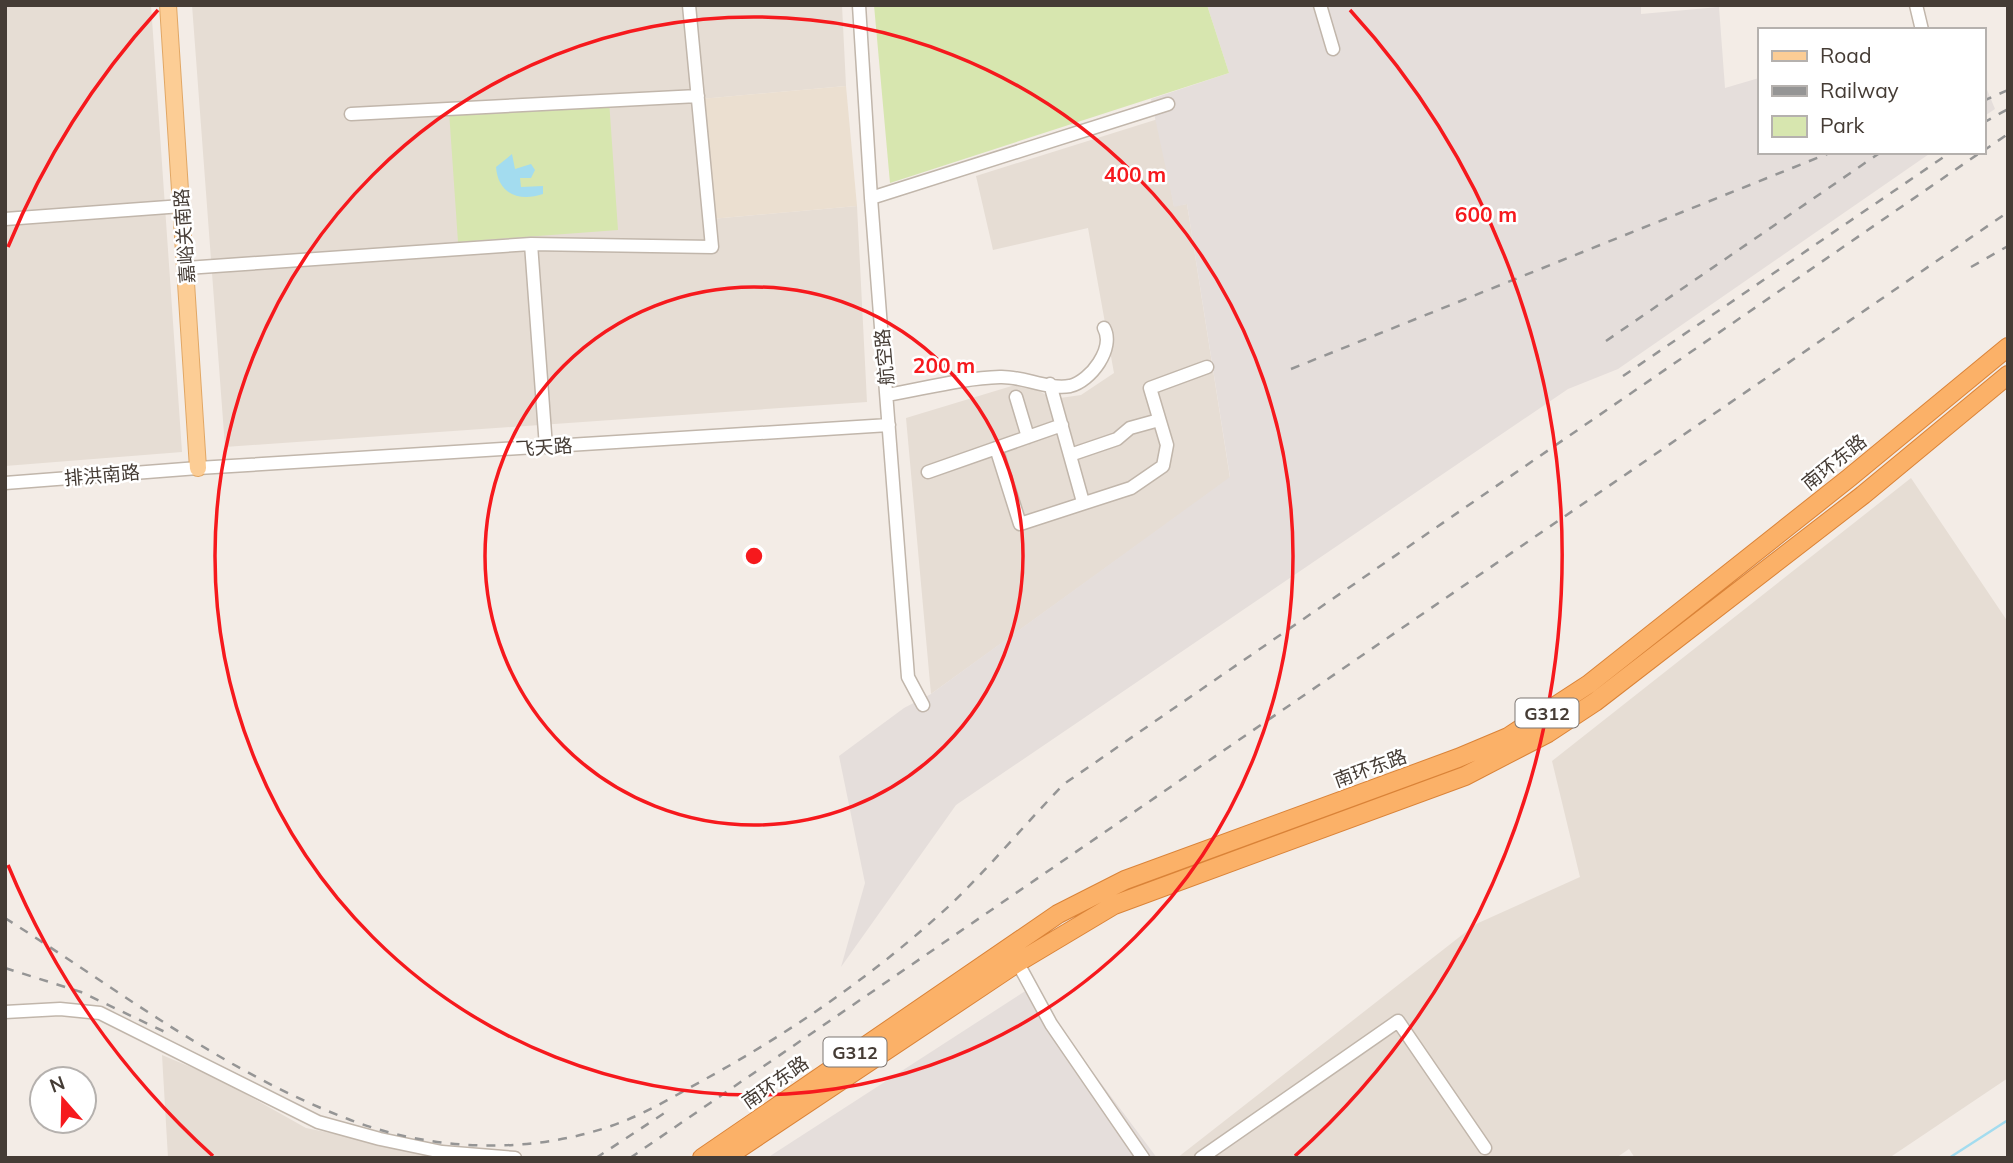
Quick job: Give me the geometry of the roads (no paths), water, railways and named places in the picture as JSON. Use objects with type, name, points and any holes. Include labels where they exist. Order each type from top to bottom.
[{"type":"highway","name":"南环东路","points":[[702,1158],[1058,914],[1125,880],[1508,737],[1589,684],[1849,478],[2008,347]]},
{"type":"highway","name":"南环东路","points":[[725,1158],[1017,963],[1114,905],[1465,776],[1516,751],[1595,702],[1863,495],[2008,375]]},
{"type":"highway","points":[[1849,478],[1863,495]]},
{"type":"main road","name":"嘉峪关南路","points":[[167,5],[198,468]]},
{"type":"street","points":[[186,268],[531,244],[712,247],[689,5]]},
{"type":"street","name":"航空路","points":[[859,5],[908,677],[923,705]]},
{"type":"street","points":[[1320,5],[1334,49]]},
{"type":"street","points":[[1916,5],[1922,28]]},
{"type":"street","points":[[351,114],[698,96]]},
{"type":"street","points":[[871,198],[1168,104]]},
{"type":"street","points":[[5,219],[182,206]]},
{"type":"street","points":[[531,244],[546,447]]},
{"type":"street","points":[[887,395],[999,377],[1070,386],[1091,374],[1107,343],[1104,327]]},
{"type":"street","points":[[996,448],[1020,524],[1131,488],[1163,466],[1167,445],[1150,387],[1207,368]]},
{"type":"street","points":[[1051,384],[1083,502]]},
{"type":"street","points":[[1016,397],[1028,437]]},
{"type":"street","points":[[1070,455],[1117,439],[1130,428],[1159,419]]},
{"type":"street","name":"飞天路","points":[[198,468],[889,425]]},
{"type":"street","points":[[928,472],[1062,425]]},
{"type":"street","name":"排洪南路","points":[[5,483],[198,468]]},
{"type":"street","points":[[1009,946],[1051,1024],[1143,1158]]},
{"type":"street","points":[[5,1012],[60,1009],[100,1013],[318,1122],[442,1152],[514,1158]]},
{"type":"street","points":[[1202,1158],[1398,1021],[1485,1148]]},
{"type":"water","points":[[512,154],[515,169],[531,164],[535,170],[531,178],[520,178],[521,187],[543,186],[543,194],[526,197],[505,190],[496,167]]},
{"type":"waterway","points":[[1949,1158],[2008,1120]]},
{"type":"railway","points":[[1985,100],[2008,90]]},
{"type":"railway","points":[[1985,122],[2008,109]]},
{"type":"railway","points":[[1985,150],[2008,134]]},
{"type":"railway","points":[[1291,369],[1827,154]]},
{"type":"railway","points":[[1606,341],[1878,154]]},
{"type":"railway","points":[[1623,376],[1948,154]]},
{"type":"railway","points":[[5,918],[172,1028],[258,1078],[302,1100],[379,1130],[445,1143],[513,1145],[546,1142],[623,1122],[657,1106],[766,1044],[861,979],[949,906],[1064,784],[1978,154]]},
{"type":"railway","points":[[630,1158],[2008,212]]},
{"type":"railway","points":[[1971,267],[2008,246]]},
{"type":"railway","points":[[5,968],[81,992],[165,1032]]},
{"type":"railway","points":[[596,1158],[669,1110]]}]
